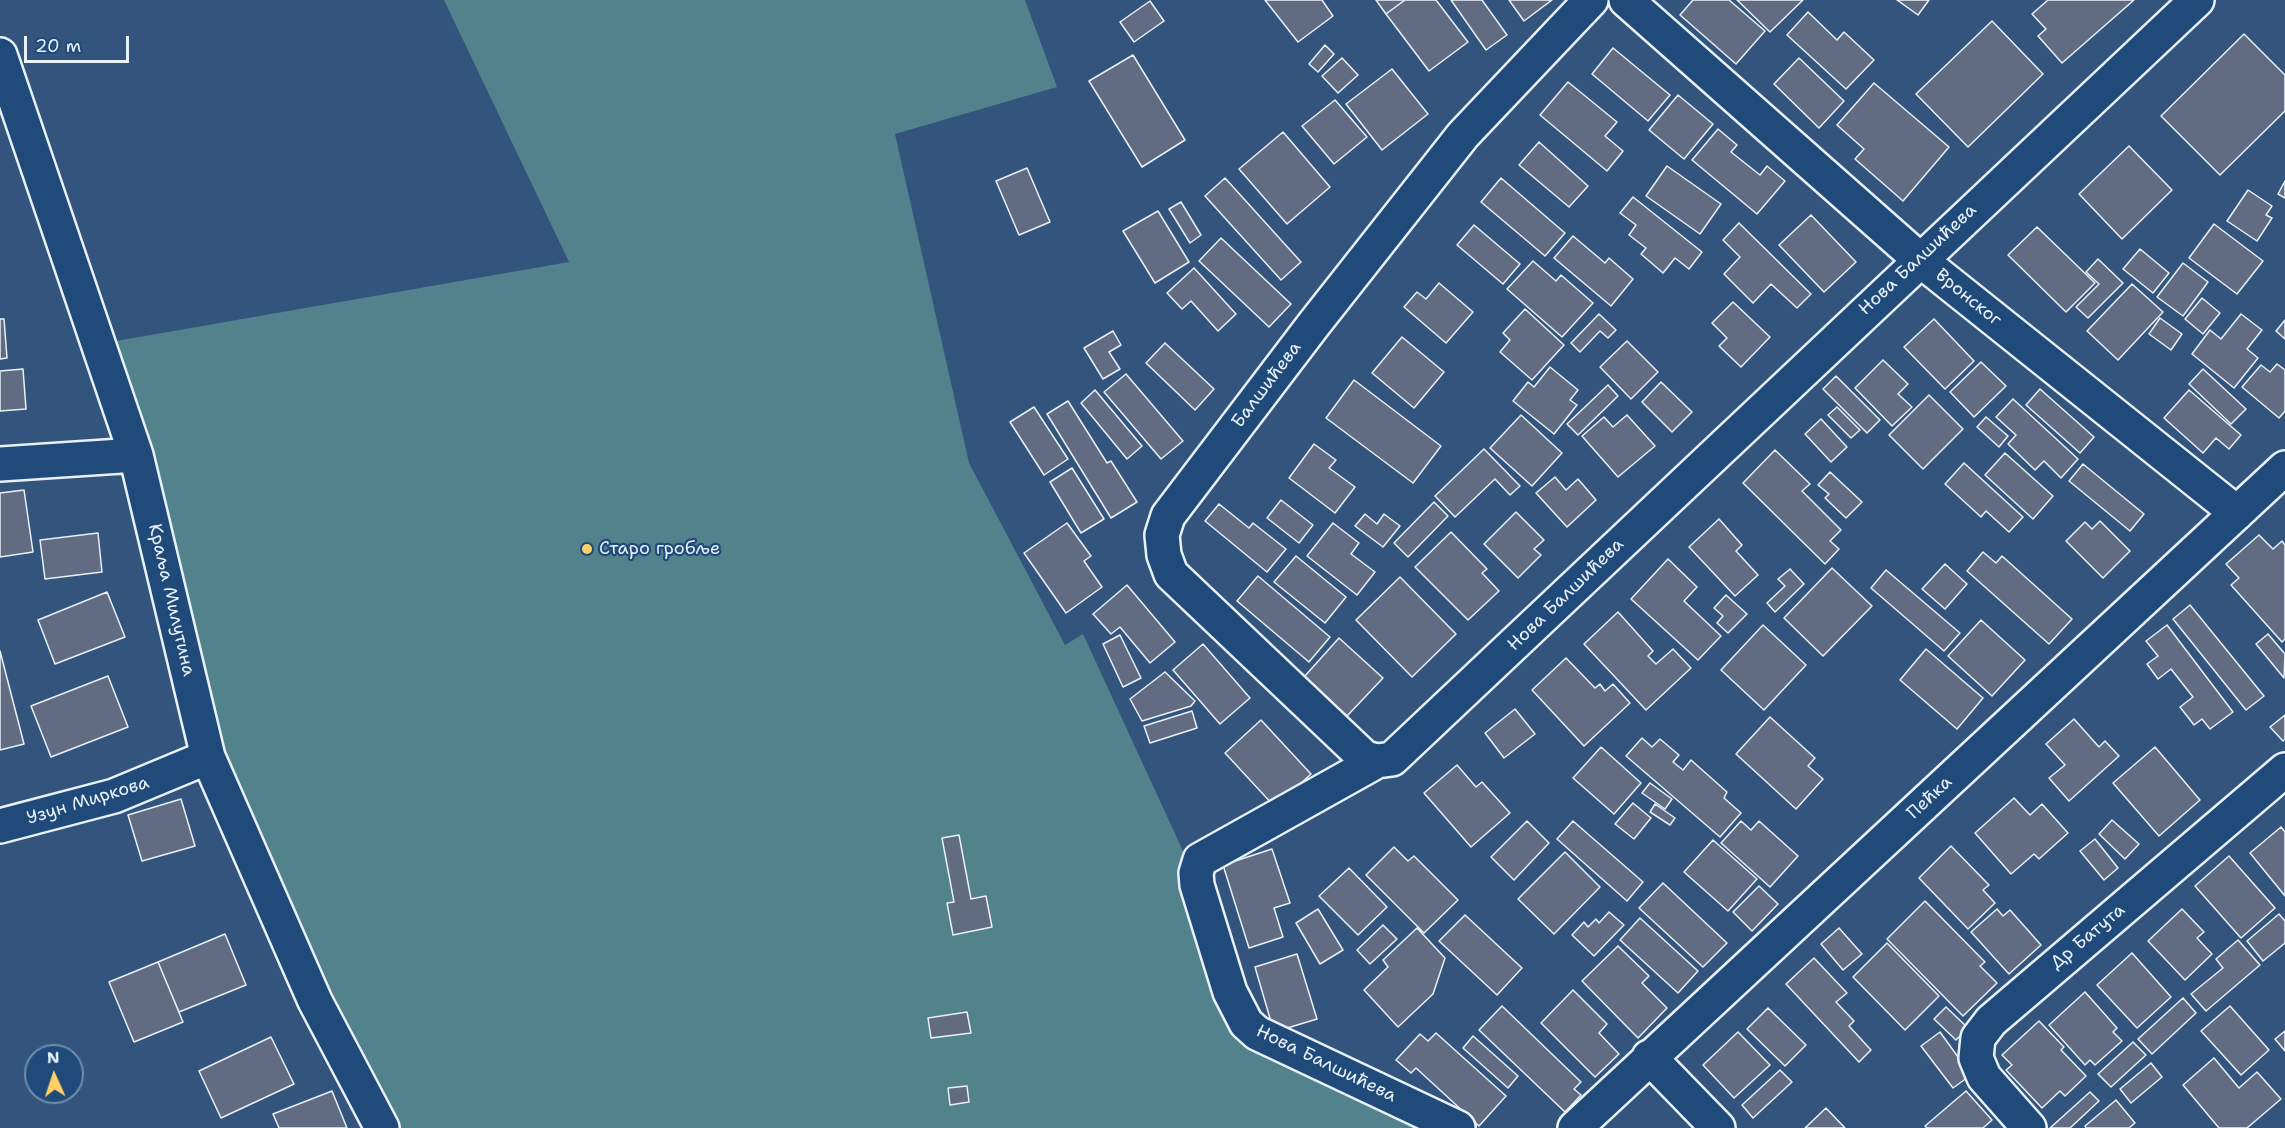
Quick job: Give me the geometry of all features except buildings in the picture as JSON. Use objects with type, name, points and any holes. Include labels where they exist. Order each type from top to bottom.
[{"type":"street","name":"Балшићева","points":[[1377,761],[1365,758],[1172,574],[1164,555],[1162,535],[1168,516],[1314,324],[1463,135],[1591,0]]},
{"type":"street","name":"Вронског","points":[[1626,0],[1919,259],[2237,513]]},
{"type":"street","name":"Нова Балшићева","points":[[1458,1128],[1257,1033],[1246,1023],[1230,992],[1197,885],[1196,873],[1200,860],[1377,761],[1392,759],[1919,259],[2197,0]]},
{"type":"street","name":"Краља Милутина","points":[[0,55],[136,455],[208,757],[315,1001],[382,1128]]},
{"type":"street","points":[[0,464],[136,455]]},
{"type":"street","name":"Пећка","points":[[1575,1128],[2285,468]]},
{"type":"street","name":"Узун Миркова","points":[[0,826],[114,796],[208,757]]},
{"type":"street","name":"Др Батута","points":[[2030,1128],[1984,1077],[1976,1058],[1978,1038],[1990,1021],[2285,770]]},
{"type":"street","points":[[1649,1057],[1718,1128]]},
{"type":"green space","name":"Старо гробље","points":[[444,0],[1025,0],[1057,87],[895,134],[969,463],[1065,645],[1083,634],[1201,890],[1265,1058],[1418,1128],[382,1128],[208,757],[99,344],[569,262]]},
{"type":"place","name":"Старо гробље","points":[[587,549]]}]
